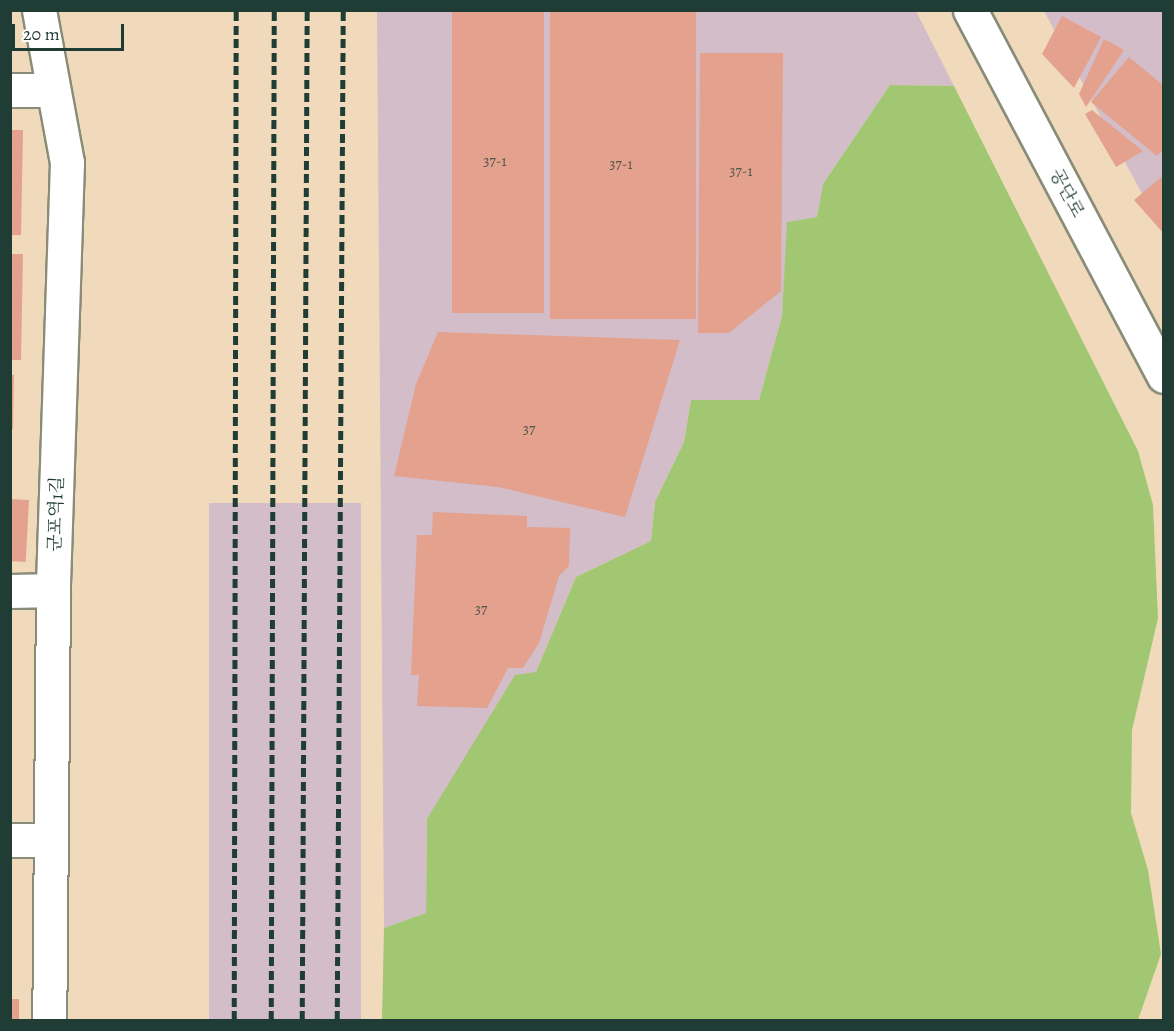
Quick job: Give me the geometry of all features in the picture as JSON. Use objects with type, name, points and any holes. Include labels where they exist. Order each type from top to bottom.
[{"type":"street","name":"군포역1길","points":[[39,10],[67,162],[53,590],[49,1020]]},
{"type":"street","name":"공단로","points":[[970,10],[1164,376]]},
{"type":"street","points":[[10,90],[53,90]]},
{"type":"street","points":[[10,591],[53,590]]},
{"type":"street","points":[[10,840],[51,840]]},
{"type":"shaded area","points":[[377,11],[916,11],[954,86],[890,85],[823,184],[817,217],[788,222],[782,316],[759,400],[691,400],[684,442],[655,502],[651,541],[576,577],[536,672],[427,819],[426,913],[384,928]]},
{"type":"shaded area","points":[[1044,11],[1163,11],[1163,233]]},
{"type":"shaded area","points":[[209,503],[361,503],[361,1020],[209,1020]]},
{"type":"green space","points":[[890,85],[954,86],[1138,451],[1153,505],[1158,618],[1132,730],[1131,813],[1148,870],[1161,954],[1138,1020],[382,1020],[384,928],[426,913],[427,819],[515,675],[536,672],[576,577],[651,541],[655,502],[684,442],[691,400],[759,400],[782,316],[787,222],[817,217],[823,184]]},
{"type":"building","points":[[452,10],[544,10],[544,313],[452,313]]},
{"type":"building","points":[[550,10],[696,10],[696,319],[550,319]]},
{"type":"building","points":[[1062,16],[1101,37],[1074,88],[1042,54]]},
{"type":"building","points":[[1104,39],[1124,50],[1086,107],[1079,94]]},
{"type":"building","points":[[700,53],[783,53],[781,291],[729,333],[698,333]]},
{"type":"building","points":[[1129,57],[1164,86],[1164,149],[1157,156],[1091,102]]},
{"type":"building","points":[[1092,110],[1143,151],[1116,167],[1085,114]]},
{"type":"building","points":[[10,130],[23,130],[21,235],[10,235]]},
{"type":"building","points":[[1164,175],[1164,234],[1134,200]]},
{"type":"building","points":[[10,254],[23,254],[21,360],[10,360]]},
{"type":"building","points":[[438,332],[680,340],[625,517],[498,487],[394,476],[416,384]]},
{"type":"building","points":[[10,375],[14,375],[13,429],[10,429]]},
{"type":"building","points":[[10,499],[29,500],[26,562],[10,561]]},
{"type":"building","points":[[433,512],[527,516],[527,527],[570,528],[569,566],[559,576],[539,643],[523,668],[508,668],[487,708],[417,706],[419,675],[411,675],[417,535],[432,535]]},
{"type":"building","points":[[10,999],[19,999],[19,1020],[10,1020]]},
{"type":"railway","points":[[234,1020],[236,10]]},
{"type":"railway","points":[[271,1020],[274,10]]},
{"type":"railway","points":[[302,1020],[307,10]]},
{"type":"railway","points":[[337,1020],[343,10]]}]
